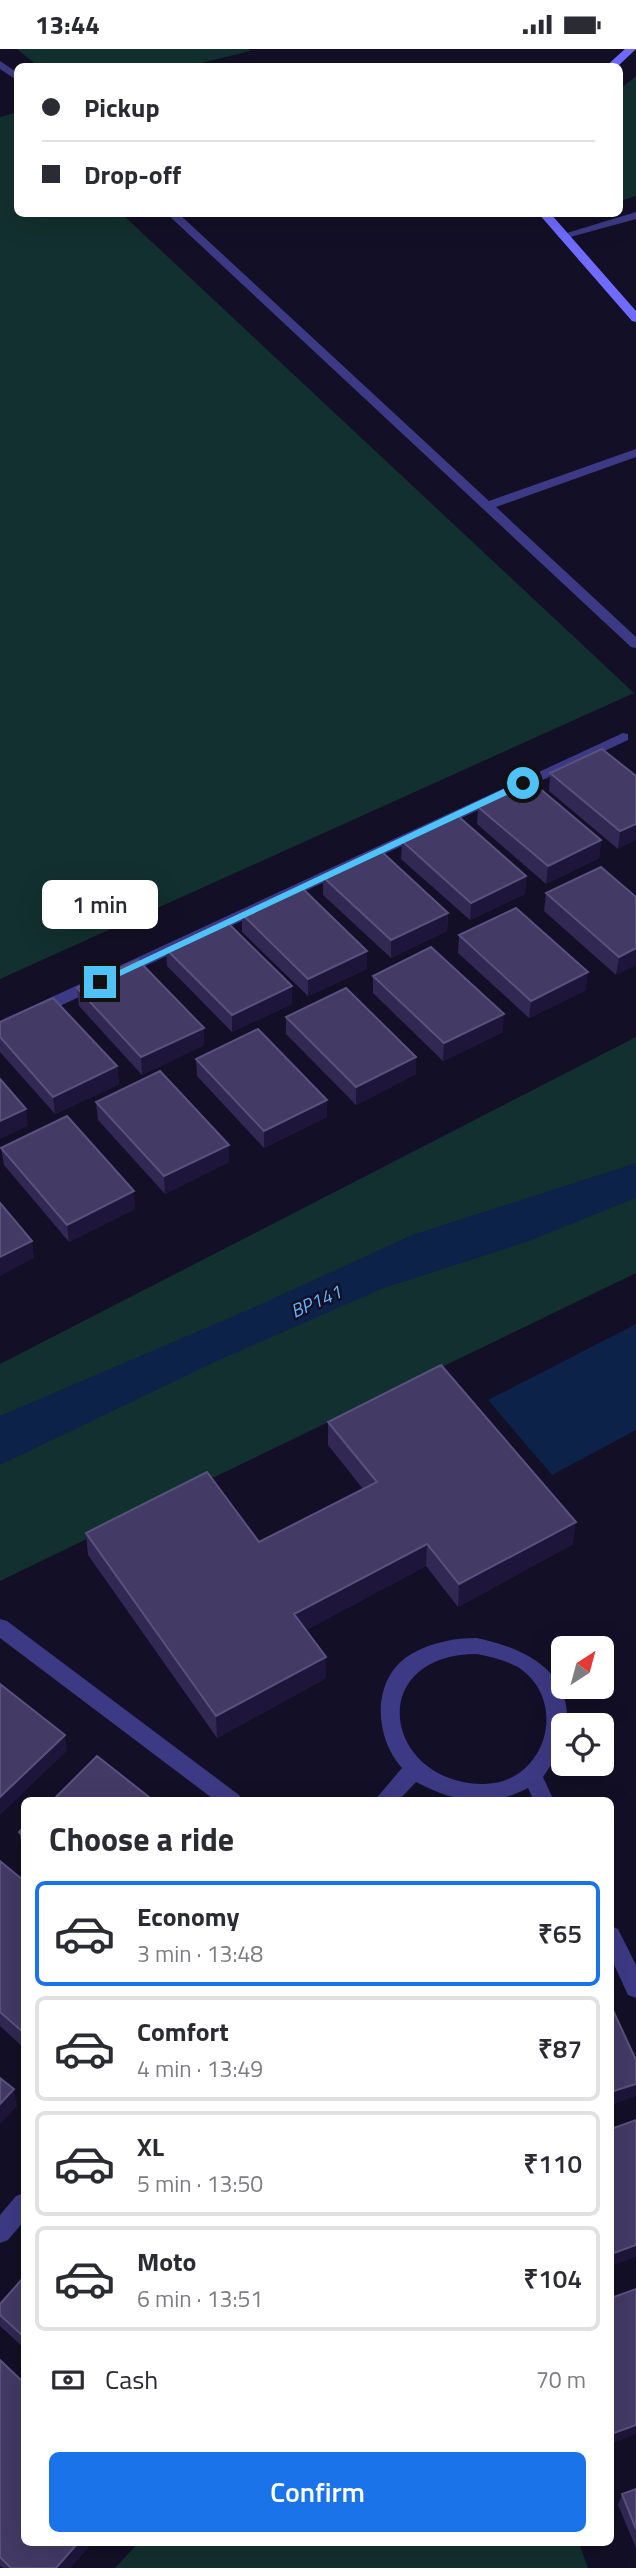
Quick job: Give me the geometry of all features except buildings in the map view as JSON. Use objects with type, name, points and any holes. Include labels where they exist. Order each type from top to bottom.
[{"type":"street","points":[[615,63],[631,49]]},
{"type":"street","points":[[0,64],[14,75]]},
{"type":"street","points":[[563,236],[636,215]]},
{"type":"street","points":[[175,217],[487,506],[629,629],[636,644]]},
{"type":"street","points":[[546,217],[636,318]]},
{"type":"street","points":[[487,506],[636,453]]},
{"type":"street","points":[[0,1028],[623,737]]},
{"type":"street","points":[[0,1627],[227,1797]]},
{"type":"street","points":[[477,1646],[504,1652],[528,1664],[545,1682],[556,1704],[559,1726],[554,1749],[541,1768],[532,1775],[520,1783],[496,1792],[469,1793],[445,1788],[415,1769],[393,1740],[388,1718],[392,1694],[405,1673],[425,1657],[450,1647],[477,1646]]},
{"type":"street","points":[[388,1797],[415,1769]]},
{"type":"street","points":[[532,1775],[542,1797]]},
{"type":"street","points":[[614,1942],[636,1988]]},
{"type":"street","points":[[0,2232],[21,2208]]},
{"type":"green space","points":[[17,49],[250,51],[201,63],[34,63]]},
{"type":"green space","points":[[636,76],[636,196],[623,200],[623,87]]},
{"type":"green space","points":[[14,113],[14,217],[125,217],[634,693],[0,979],[0,117]]},
{"type":"green space","points":[[636,1037],[636,1273],[0,1581],[0,1364]]},
{"type":"green space","points":[[135,2546],[580,2546],[588,2568],[115,2568]]},
{"type":"water","name":"BP141","points":[[636,1163],[636,1198],[529,1241],[381,1289],[219,1360],[0,1465],[0,1416],[257,1306],[412,1235]]},
{"type":"water","points":[[636,1324],[636,1430],[552,1475],[488,1400]]},
{"type":"route","points":[[100,982],[523,783]]}]
